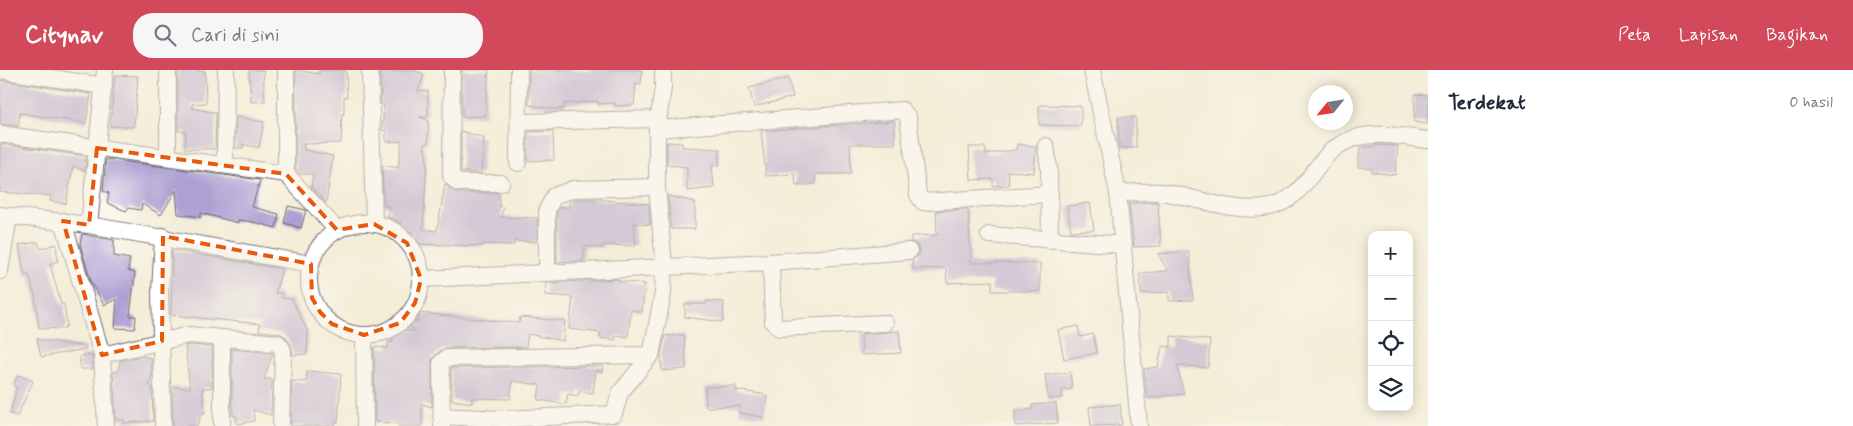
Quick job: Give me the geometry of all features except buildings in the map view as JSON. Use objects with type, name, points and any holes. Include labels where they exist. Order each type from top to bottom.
[{"type":"street","points":[[0,70],[105,78],[89,224]]},
{"type":"street","points":[[168,70],[168,156]]},
{"type":"street","points":[[225,164],[226,70]]},
{"type":"street","points":[[286,70],[286,174]]},
{"type":"street","points":[[370,70],[374,224]]},
{"type":"street","points":[[452,70],[451,176],[458,183],[501,183]]},
{"type":"street","points":[[518,163],[520,122],[519,70]]},
{"type":"street","points":[[651,354],[447,358],[441,364],[442,421],[560,422],[615,420],[620,393],[651,354],[661,305],[664,266],[657,187],[657,124],[663,88],[662,70]]},
{"type":"street","points":[[1092,70],[1118,193],[1139,426]]},
{"type":"street","points":[[520,122],[657,124],[902,110],[908,117],[918,195],[923,202],[1050,194]]},
{"type":"street","points":[[0,134],[286,174],[337,230]]},
{"type":"street","points":[[1118,193],[1164,192],[1235,207],[1254,209],[1271,207],[1298,193],[1336,148],[1346,141],[1376,134],[1428,140]]},
{"type":"street","points":[[1046,146],[1050,194],[1050,240]]},
{"type":"street","points":[[547,272],[547,210],[554,196],[573,188],[657,187]]},
{"type":"street","points":[[0,271],[5,215],[89,224],[311,264]]},
{"type":"street","points":[[63,221],[102,355],[106,426]]},
{"type":"street","points":[[355,224],[374,224],[392,231],[407,243],[417,260],[421,279],[415,303],[400,323],[389,330],[364,335],[347,332],[332,324],[320,312],[312,298],[309,281],[311,264],[316,250],[325,239],[337,230],[355,224]]},
{"type":"street","points":[[989,235],[1124,245]]},
{"type":"street","points":[[163,236],[160,292],[163,426]]},
{"type":"street","points":[[421,279],[771,262],[909,251]]},
{"type":"street","points":[[771,262],[774,322],[779,328],[885,323]]},
{"type":"street","points":[[364,335],[365,426]]},
{"type":"street","points":[[102,355],[189,336],[275,342],[282,345],[281,426]]},
{"type":"street","points":[[222,338],[222,426]]},
{"type":"highlighted area","points":[[97,148],[286,174],[337,230],[374,224],[407,243],[421,279],[415,303],[400,323],[364,335],[332,324],[320,312],[312,298],[311,264],[163,236],[162,341],[102,355],[63,221],[89,225]]}]
